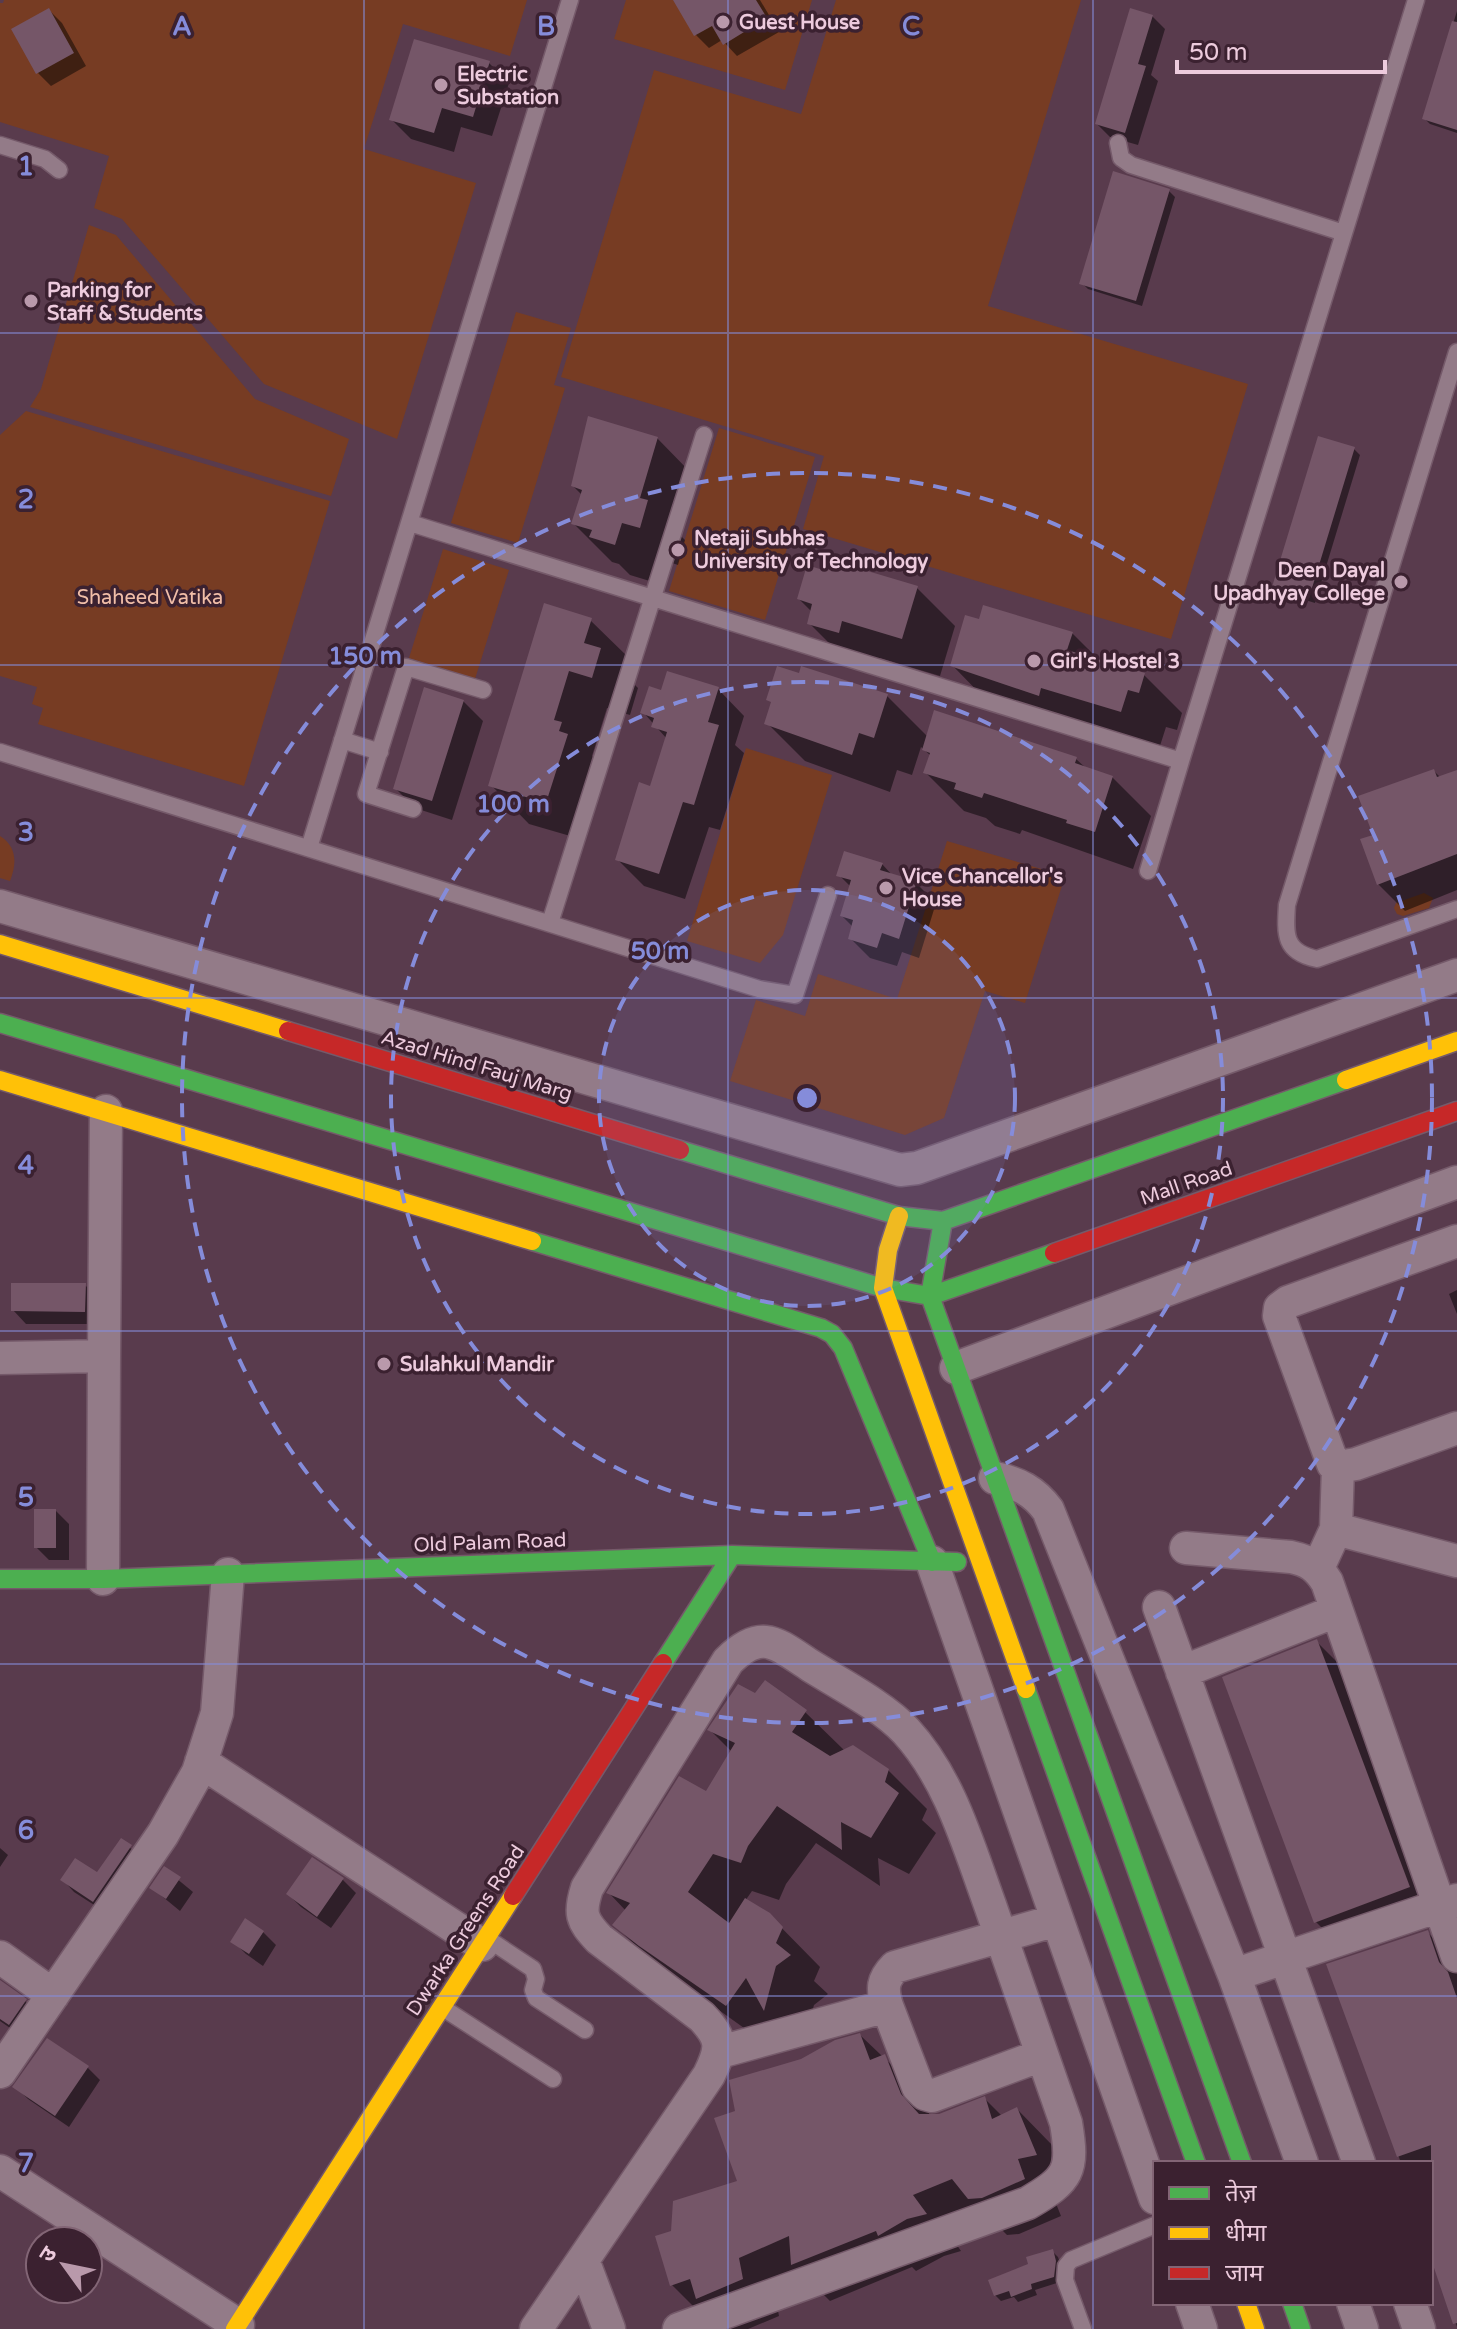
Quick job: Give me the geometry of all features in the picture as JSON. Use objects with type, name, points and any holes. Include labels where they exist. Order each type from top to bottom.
[{"type":"street","points":[[0,906],[900,1170],[917,1168],[1457,975]]},
{"type":"street","name":"Azad Hind Fauj Marg","points":[[0,944],[899,1216],[943,1221]]},
{"type":"street","points":[[0,1023],[883,1288],[930,1296]]},
{"type":"street","points":[[1241,2161],[930,1296],[943,1221],[1457,1041]]},
{"type":"street","points":[[0,1080],[821,1328],[832,1334],[843,1348],[932,1562],[1153,2192]]},
{"type":"street","points":[[103,1579],[106,1111]]},
{"type":"street","name":"Mall Road","points":[[930,1296],[1457,1111]]},
{"type":"street","points":[[956,1368],[1457,1182]]},
{"type":"street","points":[[899,1216],[888,1250],[883,1288],[1195,2161]]},
{"type":"street","points":[[1457,1241],[1288,1302],[1280,1308],[1279,1316],[1333,1464],[1338,1467],[1356,1464],[1457,1428]]},
{"type":"street","points":[[0,1358],[104,1356]]},
{"type":"street","points":[[1318,1568],[1336,1529],[1338,1467]]},
{"type":"street","points":[[995,1478],[1026,1488],[1039,1497],[1048,1510],[1234,1975],[1301,2161]]},
{"type":"street","points":[[1336,1529],[1457,1561]]},
{"type":"street","points":[[1186,1548],[1291,1557],[1306,1560],[1318,1568],[1327,1582],[1448,1904],[1457,1956]]},
{"type":"street","name":"Old Palam Road","points":[[0,1579],[103,1579],[732,1555],[982,1561]]},
{"type":"street","name":"Dwarka Greens Road","points":[[236,2327],[732,1555]]},
{"type":"street","points":[[0,2072],[163,1834],[201,1762],[217,1713],[228,1574]]},
{"type":"street","points":[[1159,1607],[1358,2161]]},
{"type":"street","points":[[1182,1672],[1336,1611]]},
{"type":"street","points":[[536,2329],[709,2075],[720,2052],[715,2032],[702,2017],[599,1939],[586,1925],[581,1907],[587,1888],[728,1661],[743,1646],[760,1639],[777,1644],[905,1729],[934,1767],[954,1808],[1066,2123],[1069,2167],[1056,2186],[1028,2203],[679,2329]]},
{"type":"street","points":[[201,1762],[484,1942]]},
{"type":"street","points":[[1234,1975],[1448,1904]]},
{"type":"street","points":[[1042,2055],[932,2096],[925,2094],[918,2087],[887,2006],[883,1984],[895,1967],[1057,1920]]},
{"type":"street","points":[[0,1957],[53,1995]]},
{"type":"street","points":[[720,2052],[887,2006]]},
{"type":"street","points":[[0,2171],[236,2327]]},
{"type":"street","points":[[583,2260],[609,2329]]},
{"type":"street","points":[[1193,2305],[1201,2329]]},
{"type":"street","points":[[1247,2305],[1255,2329]]},
{"type":"street","points":[[1293,2305],[1301,2329]]},
{"type":"street","points":[[1354,2305],[1362,2329]]},
{"type":"street","points":[[1411,2305],[1419,2329]]},
{"type":"lane","points":[[309,848],[570,0]]},
{"type":"lane","points":[[1148,871],[1416,0]]},
{"type":"lane","points":[[1118,143],[1121,158],[1131,165],[1344,233]]},
{"type":"lane","points":[[0,145],[45,159],[59,170]]},
{"type":"lane","points":[[1457,352],[1287,905],[1285,925],[1292,949],[1302,956],[1317,959],[1457,909]]},
{"type":"lane","points":[[550,923],[704,435]]},
{"type":"lane","points":[[410,523],[1181,761]]},
{"type":"lane","points":[[413,809],[366,794],[406,667],[483,690]]},
{"type":"lane","points":[[342,740],[380,752]]},
{"type":"lane","points":[[0,752],[759,989],[795,995],[828,895]]},
{"type":"lane","points":[[484,1942],[533,1969],[536,1974],[533,1990],[536,1998],[585,2030]]},
{"type":"lane","points":[[442,2007],[553,2079]]},
{"type":"lane","points":[[1083,2329],[1065,2280],[1066,2266],[1071,2260],[1153,2226]]},
{"type":"green space","points":[[4,0],[527,0],[510,56],[403,24],[364,149],[476,183],[397,439],[264,384],[122,219],[94,208],[109,156],[0,122],[0,3]]},
{"type":"green space","points":[[626,0],[812,0],[785,90],[614,39]]},
{"type":"green space","points":[[836,0],[1081,0],[988,306],[1248,384],[1171,639],[803,529],[824,456],[561,377],[654,70],[801,114]]},
{"type":"green space","points":[[89,225],[116,235],[255,399],[349,439],[331,496],[30,407],[41,389]]},
{"type":"green space","points":[[516,312],[571,328],[554,385],[565,388],[518,543],[451,523]]},
{"type":"green space","name":"Shaheed Vatika","points":[[26,411],[330,501],[244,786],[38,724],[43,708],[32,704],[37,687],[0,676],[0,435]]},
{"type":"green space","points":[[719,428],[815,457],[765,620],[669,591]]},
{"type":"green space","points":[[443,549],[509,570],[475,679],[409,658]]},
{"type":"green space","points":[[746,748],[832,775],[783,935],[760,963],[687,941]]},
{"type":"green space","points":[[0,836],[10,845],[14,856],[10,881],[0,878]]},
{"type":"green space","points":[[947,841],[1065,876],[1025,1003],[985,991],[944,1118],[905,1135],[730,1081],[756,1000],[805,1016],[818,974],[897,999]]},
{"type":"green space","points":[[1424,893],[1433,898],[1429,908],[1403,916],[1397,914],[1394,908],[1396,903]]},
{"type":"building","name":"Guest House","points":[[673,0],[756,0],[767,18],[723,45],[712,26],[694,36]]},
{"type":"building","points":[[49,8],[74,53],[36,74],[11,29]]},
{"type":"building","points":[[1130,8],[1153,15],[1138,64],[1146,66],[1125,133],[1095,124]]},
{"type":"building","points":[[1452,21],[1457,22],[1457,130],[1422,119]]},
{"type":"building","name":"Electric Substation","points":[[414,39],[490,61],[473,117],[442,108],[434,133],[389,120]]},
{"type":"building","points":[[1113,171],[1170,189],[1136,301],[1079,284]]},
{"type":"building","points":[[588,416],[658,437],[640,498],[648,500],[640,528],[622,523],[615,545],[589,537],[592,530],[571,524],[582,490],[571,486]]},
{"type":"building","points":[[1318,436],[1355,447],[1309,598],[1272,587]]},
{"type":"building","points":[[827,559],[918,586],[902,639],[842,621],[839,633],[807,624],[812,604],[797,599],[807,565],[823,570]]},
{"type":"building","points":[[544,603],[592,618],[584,643],[601,648],[592,678],[569,671],[554,720],[562,722],[559,731],[568,734],[546,803],[488,786]]},
{"type":"building","points":[[983,605],[1073,632],[1067,650],[1145,673],[1139,693],[1128,690],[1121,712],[1041,688],[1039,696],[950,666],[965,615],[979,619]]},
{"type":"building","points":[[777,666],[799,673],[801,666],[888,694],[874,738],[859,733],[852,755],[764,724],[771,702],[766,700]]},
{"type":"building","points":[[667,671],[719,687],[708,722],[719,725],[694,805],[683,802],[659,874],[615,860],[639,782],[650,786],[667,732],[651,727],[654,718],[640,713],[649,686],[661,690]]},
{"type":"building","points":[[424,687],[464,700],[432,801],[393,789]]},
{"type":"building","points":[[934,710],[1077,757],[1075,763],[1113,776],[1095,832],[984,793],[982,798],[954,789],[956,783],[923,773],[930,753],[922,750]]},
{"type":"building","points":[[1434,769],[1437,777],[1457,770],[1457,854],[1377,885],[1360,839],[1373,835],[1358,796]]},
{"type":"building","name":"Vice Chancellor's House","points":[[844,851],[883,863],[880,870],[917,881],[899,939],[882,933],[877,948],[848,939],[853,920],[840,916],[851,880],[836,876]]},
{"type":"building","points":[[11,1283],[86,1283],[85,1312],[11,1311]]},
{"type":"building","points":[[34,1509],[56,1509],[56,1548],[34,1548]]},
{"type":"building","points":[[1317,1639],[1410,1887],[1314,1923],[1222,1677]]},
{"type":"building","points":[[765,1680],[807,1710],[792,1732],[830,1756],[853,1745],[889,1769],[885,1782],[899,1793],[871,1838],[841,1822],[842,1850],[777,1806],[748,1846],[741,1863],[713,1854],[688,1892],[729,1923],[745,1898],[770,1913],[783,1927],[776,1943],[791,1955],[776,1966],[764,2011],[746,1978],[726,2006],[639,1946],[612,1925],[630,1903],[606,1893],[679,1776],[706,1791],[735,1743],[707,1730],[738,1684],[755,1693]]},
{"type":"building","points":[[121,1838],[132,1845],[93,1902],[60,1880],[75,1858],[97,1872]]},
{"type":"building","points":[[312,1857],[344,1878],[317,1917],[286,1894]]},
{"type":"building","points":[[164,1866],[181,1877],[166,1899],[149,1888]]},
{"type":"building","points":[[245,1918],[264,1931],[249,1954],[230,1942]]},
{"type":"building","points":[[1428,1930],[1439,1962],[1448,1972],[1457,1998],[1457,2323],[1453,2324],[1433,2265],[1431,2145],[1397,2157],[1326,1964]]},
{"type":"building","points":[[0,1980],[27,1999],[9,2025],[0,2019]]},
{"type":"building","points":[[860,2033],[870,2060],[885,2054],[901,2094],[919,2114],[939,2114],[985,2096],[992,2119],[1017,2107],[1037,2155],[1018,2159],[1025,2179],[982,2198],[968,2199],[952,2179],[913,2195],[927,2214],[907,2219],[878,2236],[876,2231],[791,2265],[789,2236],[739,2258],[743,2279],[696,2299],[690,2279],[670,2286],[655,2236],[671,2231],[673,2201],[737,2181],[714,2118],[735,2111],[729,2080],[801,2059],[835,2040]]},
{"type":"building","points":[[47,2038],[89,2066],[55,2116],[12,2087]]},
{"type":"building","points":[[1053,2249],[1056,2261],[1054,2277],[1031,2284],[1032,2289],[1011,2297],[1009,2291],[994,2296],[988,2280],[1028,2264],[1026,2257]]},
{"type":"traffic: fast","points":[[0,1023],[883,1288],[930,1296],[1054,1253]]},
{"type":"traffic: fast","points":[[680,1150],[899,1216],[943,1221],[1346,1080]]},
{"type":"traffic: fast","points":[[943,1221],[930,1296],[1241,2161]]},
{"type":"traffic: fast","points":[[532,1241],[821,1328],[832,1334],[843,1348],[932,1562]]},
{"type":"traffic: fast","points":[[0,1579],[103,1579],[732,1555],[957,1562]]},
{"type":"traffic: fast","points":[[663,1663],[732,1555]]},
{"type":"traffic: fast","points":[[1026,1689],[1195,2161]]},
{"type":"traffic: fast","points":[[1293,2305],[1301,2329]]},
{"type":"traffic: slow","points":[[0,944],[288,1031]]},
{"type":"traffic: slow","points":[[1346,1080],[1457,1041]]},
{"type":"traffic: slow","points":[[0,1080],[532,1241]]},
{"type":"traffic: slow","points":[[899,1216],[888,1250],[883,1288],[1026,1689]]},
{"type":"traffic: slow","points":[[235,2329],[513,1896]]},
{"type":"traffic: slow","points":[[1247,2305],[1255,2329]]},
{"type":"traffic: jam","points":[[288,1031],[680,1150]]},
{"type":"traffic: jam","points":[[1054,1253],[1457,1111]]},
{"type":"traffic: jam","points":[[513,1896],[663,1663]]},
{"type":"place","name":"Guest House","points":[[723,22]]},
{"type":"place","name":"Electric Substation","points":[[441,85]]},
{"type":"place","name":"Parking for Staff & Students","points":[[31,301]]},
{"type":"place","name":"Netaji Subhas University of Technology","points":[[678,550]]},
{"type":"place","name":"Deen Dayal Upadhyay College","points":[[1401,582]]},
{"type":"place","name":"Girl's Hostel 3","points":[[1034,661]]},
{"type":"place","name":"Vice Chancellor's House","points":[[886,888]]},
{"type":"place","name":"Sulahkul Mandir","points":[[384,1364]]}]
